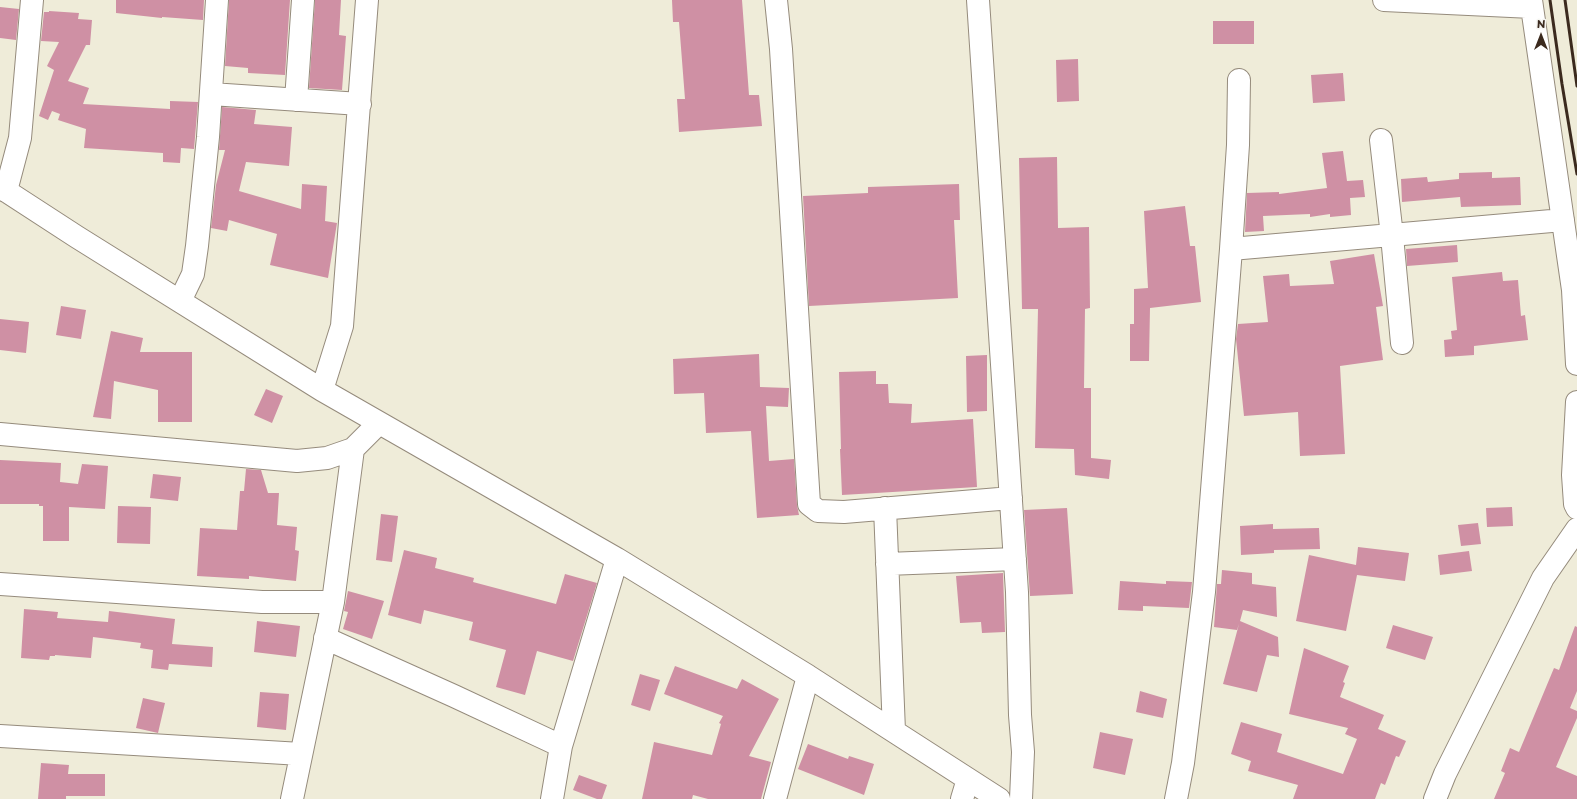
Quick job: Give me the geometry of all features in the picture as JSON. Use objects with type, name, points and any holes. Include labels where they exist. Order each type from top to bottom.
[{"type":"street","points":[[32,0],[20,138],[3,190],[322,390],[617,558],[808,676],[894,731],[965,789],[999,799]]},
{"type":"street","points":[[180,301],[193,274],[208,137],[217,0]]},
{"type":"street","points":[[296,100],[303,0]]},
{"type":"street","points":[[322,390],[342,326],[367,0]]},
{"type":"street","points":[[776,0],[781,48],[809,504],[818,511],[844,512],[1011,498]]},
{"type":"street","points":[[978,0],[992,202],[997,316],[1015,559],[1020,715],[1023,752],[1021,799]]},
{"type":"street","points":[[1384,0],[1532,3],[1573,290],[1577,364]]},
{"type":"street","points":[[1176,799],[1183,763],[1204,592],[1231,249],[1238,145],[1240,80]]},
{"type":"street","points":[[211,94],[360,104]]},
{"type":"street","points":[[1381,140],[1402,343]]},
{"type":"street","points":[[1231,249],[1563,220]]},
{"type":"street","points":[[1577,402],[1573,475],[1575,504],[1577,508]]},
{"type":"street","points":[[0,434],[297,461],[327,458],[340,455],[353,449],[379,423]]},
{"type":"street","points":[[292,799],[332,602],[353,449]]},
{"type":"street","points":[[885,508],[894,731]]},
{"type":"street","points":[[1435,799],[1445,774],[1543,578],[1577,529]]},
{"type":"street","points":[[552,799],[561,746],[617,558]]},
{"type":"street","points":[[888,564],[1015,559]]},
{"type":"street","points":[[0,584],[262,602],[332,602]]},
{"type":"street","points":[[325,638],[561,746]]},
{"type":"street","points":[[775,799],[808,676]]},
{"type":"street","points":[[0,736],[301,754]]},
{"type":"building","points":[[116,0],[204,0],[203,20],[162,18],[116,13]]},
{"type":"building","points":[[229,0],[290,0],[285,75],[248,73],[248,68],[225,66]]},
{"type":"building","points":[[315,0],[341,0],[339,35],[346,36],[342,90],[309,88]]},
{"type":"building","points":[[672,0],[742,0],[749,95],[759,95],[762,126],[679,132],[677,99],[685,99],[679,22],[673,22]]},
{"type":"building","points":[[0,7],[19,9],[16,40],[0,38]]},
{"type":"building","points":[[44,12],[79,13],[78,19],[92,20],[90,45],[86,45],[68,81],[89,88],[83,104],[170,109],[170,101],[198,102],[194,149],[181,148],[180,163],[163,162],[163,153],[84,148],[86,129],[58,120],[60,114],[52,111],[48,120],[39,116],[54,70],[47,66],[59,42],[41,41]]},
{"type":"building","points":[[1213,21],[1254,21],[1254,44],[1213,44]]},
{"type":"building","points":[[1078,59],[1079,101],[1057,102],[1056,60]]},
{"type":"building","points":[[1343,73],[1345,101],[1313,103],[1311,75]]},
{"type":"building","points":[[222,107],[256,110],[254,124],[292,127],[289,166],[246,162],[239,191],[301,209],[302,184],[327,186],[325,221],[337,223],[328,278],[270,265],[277,234],[229,220],[227,231],[211,228],[216,185],[225,150],[219,150]]},
{"type":"building","points":[[1343,151],[1347,181],[1363,180],[1365,197],[1350,198],[1351,215],[1330,217],[1330,214],[1310,217],[1310,214],[1263,216],[1264,231],[1245,232],[1247,193],[1279,192],[1279,194],[1327,188],[1322,153]]},
{"type":"building","points":[[1057,157],[1058,228],[1089,227],[1090,308],[1085,309],[1084,388],[1091,388],[1091,458],[1111,460],[1109,479],[1075,475],[1074,449],[1035,448],[1038,309],[1022,309],[1019,158]]},
{"type":"building","points":[[1492,172],[1492,178],[1520,177],[1521,205],[1461,207],[1460,197],[1402,202],[1401,179],[1427,177],[1428,182],[1459,179],[1459,173]]},
{"type":"building","points":[[959,184],[960,220],[954,220],[958,298],[809,306],[803,196],[868,193],[868,187]]},
{"type":"building","points":[[1185,206],[1190,246],[1195,246],[1201,302],[1150,308],[1149,361],[1130,361],[1130,324],[1134,324],[1134,289],[1148,288],[1144,211]]},
{"type":"building","points":[[1457,245],[1458,262],[1407,266],[1406,249]]},
{"type":"building","points":[[1374,254],[1383,306],[1376,307],[1383,360],[1340,366],[1345,454],[1300,456],[1298,412],[1244,416],[1236,339],[1238,324],[1268,322],[1263,276],[1289,274],[1290,286],[1334,284],[1330,261]]},
{"type":"building","points":[[1502,272],[1503,281],[1518,280],[1521,316],[1525,315],[1528,340],[1474,346],[1474,355],[1445,357],[1444,340],[1452,339],[1451,331],[1457,330],[1452,277]]},
{"type":"building","points":[[61,306],[86,310],[81,339],[56,335]]},
{"type":"building","points":[[0,319],[29,322],[26,353],[0,350]]},
{"type":"building","points":[[111,331],[143,338],[140,352],[192,352],[192,422],[158,422],[158,390],[114,381],[111,419],[93,417]]},
{"type":"building","points":[[759,354],[760,387],[789,388],[788,407],[766,406],[769,461],[794,459],[799,515],[757,518],[751,431],[706,433],[704,393],[674,394],[673,359]]},
{"type":"building","points":[[987,355],[987,411],[967,412],[966,356]]},
{"type":"building","points":[[876,371],[876,384],[888,384],[889,403],[912,404],[911,423],[973,419],[977,487],[842,495],[839,372]]},
{"type":"building","points":[[266,389],[283,396],[272,423],[254,415]]},
{"type":"building","points":[[0,460],[61,463],[60,482],[78,484],[82,464],[108,466],[105,509],[69,507],[69,541],[43,541],[43,506],[39,506],[39,504],[0,504]]},
{"type":"building","points":[[246,469],[261,470],[268,493],[279,493],[277,525],[297,527],[295,550],[299,551],[296,581],[249,576],[249,579],[197,576],[200,528],[237,530],[240,491],[244,491]]},
{"type":"building","points":[[153,474],[181,477],[178,501],[150,498]]},
{"type":"building","points":[[118,506],[151,507],[150,544],[117,543]]},
{"type":"building","points":[[1512,507],[1513,526],[1487,527],[1486,508]]},
{"type":"building","points":[[1067,508],[1073,594],[1030,596],[1024,510]]},
{"type":"building","points":[[381,514],[398,516],[392,562],[376,560]]},
{"type":"building","points":[[1478,523],[1481,544],[1461,546],[1458,525]]},
{"type":"building","points":[[1273,524],[1273,529],[1319,528],[1320,549],[1274,550],[1274,553],[1241,555],[1240,526]]},
{"type":"building","points":[[1358,547],[1409,553],[1405,581],[1357,575],[1346,631],[1296,621],[1309,555],[1356,565]]},
{"type":"building","points":[[404,550],[437,558],[435,568],[474,578],[473,582],[556,604],[565,574],[597,583],[573,661],[537,651],[525,695],[496,687],[506,650],[469,640],[473,622],[424,610],[421,624],[388,615]]},
{"type":"building","points":[[1469,551],[1472,571],[1440,575],[1438,555]]},
{"type":"building","points":[[1222,570],[1252,573],[1252,584],[1276,587],[1277,617],[1243,610],[1240,621],[1278,637],[1279,657],[1267,655],[1257,692],[1223,684],[1239,624],[1237,630],[1214,627],[1217,584],[1221,584]]},
{"type":"building","points":[[1003,573],[1005,632],[982,633],[981,622],[960,623],[956,576]]},
{"type":"building","points":[[1120,581],[1166,584],[1166,581],[1192,582],[1189,608],[1143,606],[1143,611],[1118,610]]},
{"type":"building","points":[[348,591],[384,601],[372,639],[343,629],[348,612],[344,611]]},
{"type":"building","points":[[24,609],[58,612],[57,618],[108,622],[109,611],[175,619],[172,644],[213,647],[212,667],[169,664],[168,670],[151,668],[153,650],[140,648],[141,643],[93,637],[91,658],[55,655],[50,656],[49,660],[21,658]]},
{"type":"building","points":[[257,621],[300,626],[296,657],[254,652]]},
{"type":"building","points":[[1393,625],[1433,637],[1425,660],[1386,648]]},
{"type":"building","points":[[1575,626],[1577,627],[1577,691],[1570,708],[1577,711],[1577,718],[1556,767],[1577,776],[1577,799],[1494,799],[1505,773],[1501,771],[1510,748],[1519,752],[1554,668],[1559,670]]},
{"type":"building","points":[[1304,648],[1349,666],[1343,682],[1345,683],[1340,697],[1384,715],[1378,729],[1406,741],[1399,757],[1396,756],[1385,785],[1381,783],[1375,799],[1293,799],[1298,785],[1248,771],[1251,761],[1231,754],[1241,722],[1282,734],[1277,752],[1343,774],[1357,739],[1345,734],[1348,728],[1289,714]]},
{"type":"building","points":[[675,666],[737,689],[742,679],[779,699],[749,756],[771,762],[761,799],[708,799],[693,795],[692,799],[642,799],[654,742],[712,755],[721,724],[719,723],[723,716],[664,694]]},
{"type":"building","points":[[640,674],[660,680],[650,711],[631,705]]},
{"type":"building","points":[[1140,691],[1167,699],[1163,718],[1136,712]]},
{"type":"building","points":[[260,692],[289,694],[286,730],[257,727]]},
{"type":"building","points":[[143,698],[165,703],[158,733],[136,728]]},
{"type":"building","points":[[1100,732],[1133,739],[1125,775],[1093,768]]},
{"type":"building","points":[[808,744],[848,759],[849,756],[874,764],[864,795],[798,769]]},
{"type":"building","points":[[41,763],[69,765],[68,774],[105,774],[105,796],[66,796],[66,799],[38,799]]},
{"type":"building","points":[[579,775],[607,785],[602,799],[597,799],[573,790]]},
{"type":"railway","points":[[1550,0],[1577,174]]},
{"type":"railway","points":[[1565,0],[1577,86]]}]
